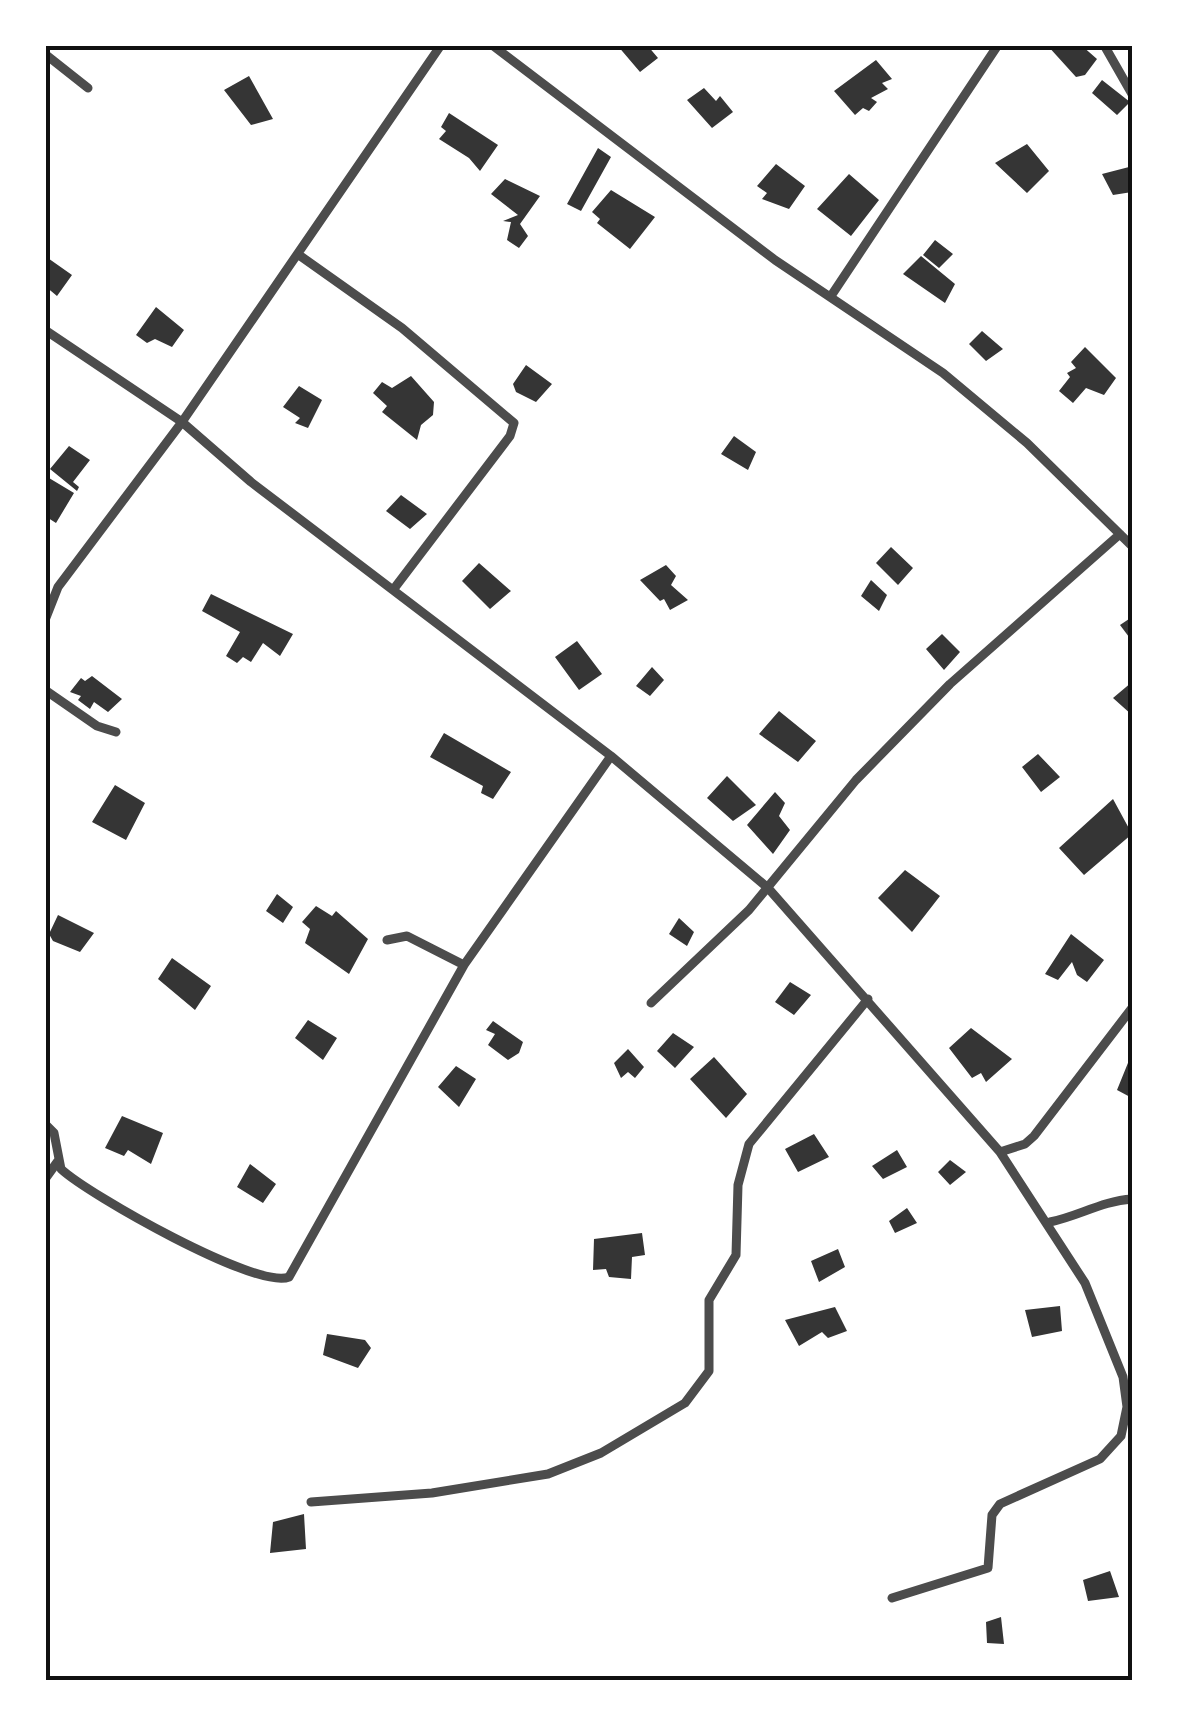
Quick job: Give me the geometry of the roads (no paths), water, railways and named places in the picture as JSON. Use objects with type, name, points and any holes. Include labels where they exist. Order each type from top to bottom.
[{"type":"street","points":[[430,45],[432,57]]},
{"type":"street","points":[[45,620],[58,587],[182,422],[441,45]]},
{"type":"street","points":[[492,45],[775,260],[943,373],[1027,443],[1132,546]]},
{"type":"street","points":[[831,296],[998,45]]},
{"type":"street","points":[[1104,45],[1132,94]]},
{"type":"street","points":[[45,54],[88,88]]},
{"type":"street","points":[[299,255],[402,328],[514,424],[510,436],[393,590]]},
{"type":"street","points":[[45,330],[182,422],[251,482],[612,756],[768,888],[1000,1152],[1050,1222],[1086,1283],[1124,1378],[1127,1407],[1120,1436],[1100,1459],[1000,1504],[992,1514],[988,1568],[892,1598]]},
{"type":"street","points":[[651,1003],[720,940],[856,780],[950,684],[1120,534]]},
{"type":"street","points":[[45,584],[58,587]]},
{"type":"street","points":[[45,690],[97,726],[116,732]]},
{"type":"street","points":[[45,1124],[54,1133],[58,1161],[69,1176],[98,1195],[185,1243],[271,1280],[289,1277],[464,966],[612,756]]},
{"type":"street","points":[[386,940],[407,936],[464,966]]},
{"type":"street","points":[[311,1502],[432,1493],[548,1474],[602,1453],[685,1403],[709,1371],[709,1300],[736,1254],[738,1185],[749,1144],[868,999]]},
{"type":"street","points":[[1000,1152],[1034,1136],[1132,1008]]},
{"type":"street","points":[[45,1180],[58,1161]]},
{"type":"street","points":[[1050,1222],[1082,1215],[1104,1202],[1132,1199]]}]
